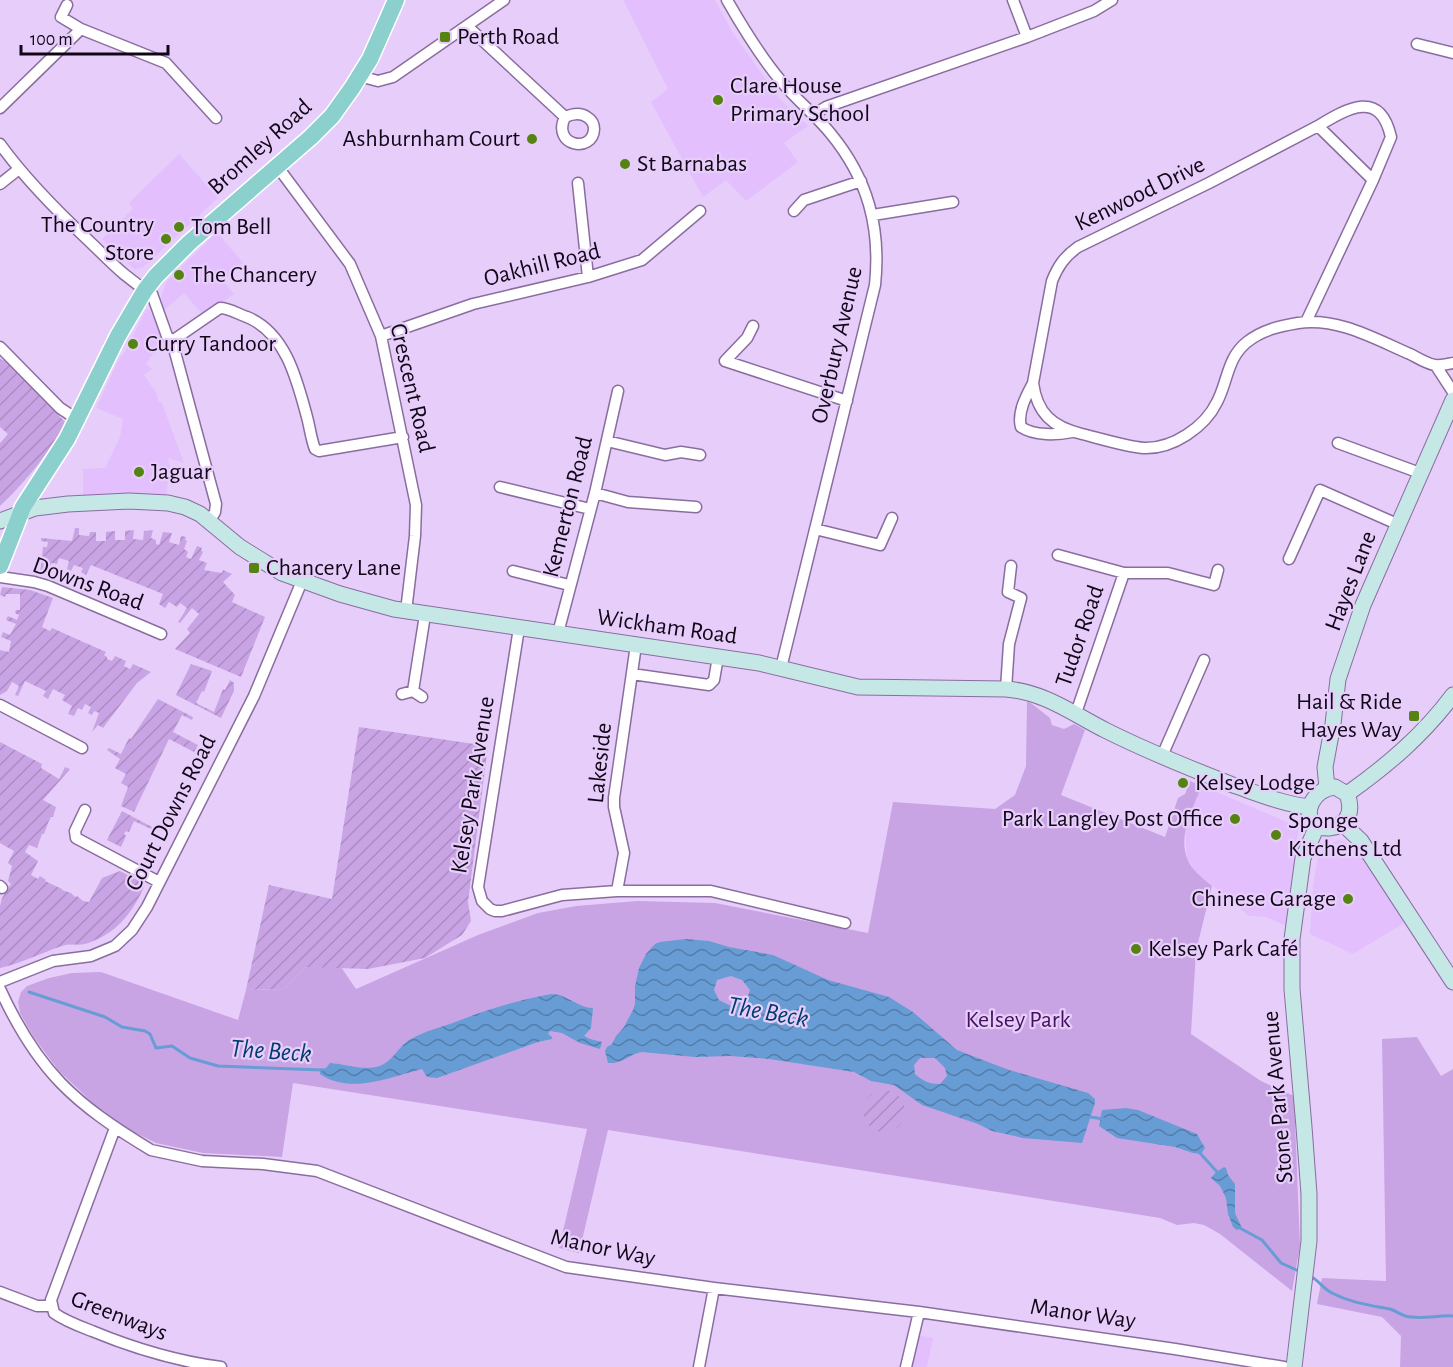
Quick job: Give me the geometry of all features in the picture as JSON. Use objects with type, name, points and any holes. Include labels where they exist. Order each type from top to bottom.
[{"type":"main road","name":"Bromley Road","points":[[0,566],[20,512],[78,420],[103,366],[145,290],[189,243],[326,123],[359,76],[377,44],[396,0]]},
{"type":"main road","name":"Hayes Lane","points":[[1327,788],[1326,764],[1338,679],[1364,605],[1397,524],[1453,400]]},
{"type":"main road","name":"Wickham Road","points":[[20,512],[68,504],[149,501],[185,507],[210,520],[233,542],[276,570],[357,599],[406,611],[718,657],[782,668],[858,687],[1025,691],[1042,696],[1112,734],[1162,756],[1278,801],[1310,807]]},
{"type":"main road","points":[[0,521],[20,512]]},
{"type":"main road","points":[[1347,794],[1401,753],[1424,731],[1453,695]]},
{"type":"main road","points":[[1327,788],[1339,788],[1347,794],[1349,809],[1342,823],[1335,828],[1328,829],[1317,826],[1311,819],[1310,807],[1314,798],[1327,788]]},
{"type":"main road","points":[[1342,823],[1360,841],[1453,982]]},
{"type":"main road","name":"Stone Park Avenue","points":[[1294,1367],[1308,1258],[1309,1194],[1292,989],[1292,958],[1294,916],[1303,858],[1317,826]]},
{"type":"street","points":[[359,76],[378,81],[388,80],[504,0]]},
{"type":"street","name":"Overbury Avenue","points":[[727,0],[751,42],[781,82],[814,114],[844,151],[861,181],[873,215],[877,240],[875,285],[782,668]]},
{"type":"street","points":[[1013,0],[1027,37]]},
{"type":"street","points":[[814,114],[826,107],[1027,37],[1094,11],[1112,0]]},
{"type":"street","points":[[67,5],[61,17],[81,29],[166,63],[216,118]]},
{"type":"street","points":[[466,26],[565,117]]},
{"type":"street","points":[[0,108],[81,29]]},
{"type":"street","points":[[1417,44],[1453,53]]},
{"type":"street","name":"Kenwood Drive","points":[[1072,432],[1059,435],[1027,431],[1021,427],[1020,421],[1025,399],[1033,383],[1052,281],[1067,255],[1078,247],[1209,183],[1343,111],[1355,106],[1375,109],[1384,116],[1391,137],[1306,322]]},
{"type":"street","points":[[1318,126],[1373,180]]},
{"type":"street","points":[[0,144],[53,208],[119,272],[152,294],[167,336],[172,342],[216,504],[215,512],[210,520]]},
{"type":"street","name":"Crescent Road","points":[[277,166],[350,264],[381,336],[414,490],[416,519],[406,611]]},
{"type":"street","points":[[0,184],[19,169]]},
{"type":"street","points":[[794,212],[804,200],[861,181]]},
{"type":"street","points":[[578,183],[588,277]]},
{"type":"street","points":[[873,215],[953,202]]},
{"type":"street","name":"Oakhill Road","points":[[381,336],[473,304],[588,277],[642,260],[700,212]]},
{"type":"street","points":[[172,342],[220,308],[253,320],[267,329],[277,340],[287,358],[305,410],[313,444],[319,451],[403,437]]},
{"type":"street","name":"Kenwood Drive","points":[[1033,383],[1035,399],[1046,416],[1072,432],[1144,448],[1186,435],[1202,423],[1217,401],[1229,366],[1246,342],[1264,331],[1306,322],[1350,328],[1436,366]]},
{"type":"street","points":[[753,326],[747,338],[725,361],[847,400]]},
{"type":"street","points":[[0,346],[60,408],[78,420]]},
{"type":"street","points":[[1453,363],[1436,366],[1453,392]]},
{"type":"street","name":"Kemerton Road","points":[[558,633],[595,493],[618,391]]},
{"type":"street","points":[[607,441],[665,455],[681,452],[700,455]]},
{"type":"street","points":[[1338,443],[1420,473]]},
{"type":"street","points":[[500,487],[590,509]]},
{"type":"street","points":[[1289,559],[1320,490],[1397,524]]},
{"type":"street","points":[[595,493],[628,502],[696,507]]},
{"type":"street","points":[[815,529],[880,545],[891,518]]},
{"type":"street","points":[[1058,555],[1124,573],[1168,573],[1214,585],[1218,570]]},
{"type":"street","points":[[1006,689],[1009,644],[1021,598],[1008,592],[1011,566]]},
{"type":"street","points":[[513,571],[570,585]]},
{"type":"street","name":"Tudor Road","points":[[1076,713],[1124,573]]},
{"type":"street","name":"Downs Road","points":[[0,577],[48,586],[161,634]]},
{"type":"street","name":"Court Downs Road","points":[[0,982],[53,961],[91,956],[115,946],[132,930],[147,907],[254,696],[302,581]]},
{"type":"street","points":[[412,694],[425,615]]},
{"type":"street","name":"Kelsey Park Avenue","points":[[519,628],[478,887],[482,901],[490,909],[501,911],[562,895],[617,891],[711,891],[845,923]]},
{"type":"street","name":"Lakeside","points":[[617,891],[624,853],[614,798],[636,645]]},
{"type":"street","points":[[632,674],[708,685],[714,680],[718,657]]},
{"type":"street","points":[[1162,756],[1204,660]]},
{"type":"street","points":[[0,705],[82,748]]},
{"type":"street","points":[[85,810],[75,831],[76,838],[159,882]]},
{"type":"street","name":"Manor Way","points":[[0,989],[15,1020],[43,1064],[82,1104],[115,1128],[152,1150],[181,1158],[301,1169],[329,1174],[566,1267],[714,1288],[919,1312],[1284,1367]]},
{"type":"street","name":"Greenways","points":[[115,1128],[58,1279],[51,1306],[54,1313],[59,1318],[106,1337],[172,1358],[221,1367]]},
{"type":"street","points":[[699,1367],[714,1288]]},
{"type":"street","points":[[0,1292],[37,1306],[51,1306]]},
{"type":"street","points":[[906,1367],[919,1312]]},
{"type":"shaded area","name":"Clare House Primary School","points":[[623,0],[715,0],[733,33],[779,98],[808,126],[784,143],[798,162],[746,201],[726,180],[703,197],[651,102],[668,89]]},
{"type":"shaded area","points":[[179,154],[218,198],[142,268],[134,269],[102,239],[133,209],[129,203]]},
{"type":"shaded area","points":[[217,232],[243,263],[223,281],[234,294],[203,315],[184,293],[164,310],[161,298],[166,282]]},
{"type":"shaded area","points":[[149,309],[166,346],[153,354],[146,364],[152,369],[144,375],[157,394],[158,401],[162,403],[184,463],[168,458],[170,466],[166,496],[83,497],[83,469],[105,468],[120,437],[123,419],[96,408],[119,359],[146,310]]},
{"type":"shaded area","points":[[1202,786],[1299,827],[1286,926],[1266,917],[1249,916],[1196,872],[1187,858],[1185,826]]},
{"type":"shaded area","points":[[1339,840],[1353,845],[1361,854],[1404,923],[1353,954],[1310,934],[1313,886],[1318,857],[1326,845]]},
{"type":"shaded area","points":[[916,1335],[933,1338],[927,1367],[908,1367]]},
{"type":"green space","points":[[0,359],[5,361],[65,422],[36,467],[0,506],[0,443],[8,434],[0,427]]},
{"type":"green space","points":[[75,528],[79,528],[79,535],[89,536],[90,532],[96,532],[96,541],[106,541],[106,532],[115,531],[115,540],[125,540],[125,531],[134,530],[133,539],[143,540],[144,531],[153,530],[151,538],[159,545],[163,532],[172,533],[169,542],[179,545],[181,536],[186,537],[184,549],[188,552],[186,557],[191,559],[197,546],[202,548],[203,552],[199,560],[207,563],[204,570],[222,573],[223,570],[232,574],[223,582],[235,595],[232,602],[265,617],[241,677],[175,649],[190,633],[187,629],[199,614],[192,608],[180,623],[178,622],[187,608],[180,603],[177,607],[169,602],[165,608],[159,604],[163,594],[91,565],[86,575],[81,572],[83,568],[74,565],[71,571],[67,569],[69,561],[59,558],[57,564],[51,563],[49,576],[40,573],[43,547],[47,547],[48,542],[41,541],[41,538],[72,541]]},
{"type":"green space","points":[[2,587],[30,590],[53,598],[42,627],[50,631],[52,628],[106,652],[104,655],[107,659],[112,661],[115,656],[126,661],[124,666],[130,669],[133,664],[151,672],[137,683],[103,728],[98,725],[92,732],[99,713],[94,711],[92,715],[88,713],[91,707],[85,704],[82,710],[78,708],[74,716],[68,714],[72,706],[62,700],[65,695],[53,689],[48,699],[43,696],[46,691],[25,681],[18,696],[15,695],[19,686],[12,682],[7,691],[0,695],[0,650],[9,652],[11,641],[1,637],[3,632],[10,635],[16,624],[6,620],[8,616],[17,620],[19,615],[15,613],[16,610],[20,610],[20,594],[6,594],[5,597],[0,595]]},
{"type":"green space","points":[[191,664],[212,671],[204,692],[202,691],[196,703],[214,712],[223,689],[225,690],[230,680],[234,683],[234,691],[221,718],[176,695]]},
{"type":"green space","points":[[158,699],[193,717],[192,720],[182,715],[173,732],[198,745],[194,752],[169,739],[134,812],[121,806],[128,787],[121,783],[126,774],[115,768],[120,759],[107,750],[109,748],[121,754],[129,738],[131,739]]},
{"type":"green space","name":"Kelsey Park","points":[[1027,700],[1050,718],[1052,725],[1064,729],[1074,724],[1085,730],[1061,795],[1165,837],[1178,798],[1185,794],[1190,781],[1202,786],[1185,830],[1184,840],[1191,866],[1212,886],[1196,951],[1191,1034],[1261,1081],[1294,1096],[1300,1246],[1292,1291],[1220,1234],[1204,1225],[1194,1223],[1177,1225],[1160,1218],[608,1130],[579,1253],[559,1248],[587,1129],[293,1083],[282,1157],[203,1153],[156,1143],[130,1130],[95,1105],[58,1070],[33,1036],[20,1013],[18,1002],[21,992],[27,986],[72,973],[101,972],[238,1020],[246,990],[284,989],[306,967],[341,967],[356,989],[478,935],[538,913],[576,906],[637,901],[715,903],[868,933],[893,802],[995,809],[1015,795],[1026,766]]},
{"type":"green space","points":[[359,727],[488,746],[468,902],[471,921],[462,935],[425,958],[368,969],[306,967],[284,989],[246,990],[269,885],[332,899]]},
{"type":"green space","points":[[0,742],[42,764],[41,768],[59,779],[65,767],[70,769],[43,800],[56,807],[37,848],[29,845],[25,852],[38,861],[31,875],[38,879],[40,876],[75,897],[89,902],[102,878],[120,871],[141,882],[144,887],[128,915],[105,935],[85,944],[62,946],[0,968],[0,906],[11,884],[8,881],[12,866],[8,863],[14,851],[0,843]]},
{"type":"green space","points":[[122,811],[154,828],[153,830],[134,821],[129,832],[126,831],[124,834],[126,836],[121,847],[107,840]]},
{"type":"green space","points":[[1417,1037],[1441,1076],[1453,1069],[1453,1367],[1400,1367],[1401,1336],[1382,1317],[1317,1304],[1322,1278],[1386,1281],[1382,1039]]},
{"type":"green space","points":[[884,1090],[892,1091],[899,1096],[904,1103],[904,1119],[899,1126],[892,1131],[884,1132],[876,1131],[869,1126],[864,1119],[863,1111],[864,1103],[869,1096],[876,1091]]},
{"type":"water","points":[[686,939],[709,941],[773,955],[828,980],[889,997],[913,1012],[957,1050],[1009,1070],[1088,1093],[1095,1099],[1095,1103],[1082,1143],[1023,1138],[992,1131],[922,1105],[894,1085],[871,1081],[854,1072],[769,1059],[730,1056],[695,1057],[642,1052],[618,1062],[608,1063],[605,1051],[624,1027],[635,1004],[635,986],[639,968],[646,954],[660,942]],"holes":[[[731,976],[742,980],[750,990],[747,999],[731,1006],[719,1000],[714,990],[717,980]],[[920,1058],[935,1058],[945,1068],[947,1076],[940,1084],[926,1082],[915,1074],[914,1065]]]},
{"type":"water","points":[[551,994],[593,1008],[591,1028],[584,1036],[602,1042],[600,1049],[580,1043],[562,1033],[550,1031],[548,1034],[552,1039],[437,1078],[427,1077],[422,1069],[384,1080],[357,1084],[332,1080],[320,1074],[320,1069],[326,1068],[330,1063],[364,1068],[382,1065],[406,1042],[422,1034],[492,1009]]},
{"type":"water","points":[[1126,1108],[1138,1110],[1197,1134],[1205,1148],[1201,1154],[1175,1147],[1117,1138],[1099,1126],[1102,1110]]},
{"type":"water","points":[[1224,1167],[1235,1184],[1235,1213],[1242,1228],[1237,1230],[1233,1227],[1228,1214],[1226,1198],[1220,1186],[1211,1178]]},
{"type":"waterway","name":"The Beck","points":[[29,992],[105,1017],[122,1027],[145,1031],[150,1034],[156,1048],[172,1046],[190,1058],[218,1066],[322,1070]]},
{"type":"waterway","name":"The Beck","points":[[1090,1117],[1104,1119]]},
{"type":"waterway","name":"The Beck","points":[[1199,1152],[1219,1174]]},
{"type":"waterway","name":"The Beck","points":[[1238,1227],[1262,1240],[1281,1263],[1301,1272]]},
{"type":"waterway","name":"The Beck","points":[[1310,1276],[1329,1291],[1346,1299],[1390,1309],[1408,1317],[1453,1316]]},
{"type":"place","name":"Perth Road","points":[[445,37]]},
{"type":"place","name":"Clare House Primary School","points":[[718,100]]},
{"type":"place","name":"Ashburnham Court","points":[[532,139]]},
{"type":"place","name":"St Barnabas","points":[[625,164]]},
{"type":"place","name":"Tom Bell","points":[[179,227]]},
{"type":"place","name":"The Country Store","points":[[166,239]]},
{"type":"place","name":"The Chancery","points":[[179,275]]},
{"type":"place","name":"Curry Tandoor","points":[[133,344]]},
{"type":"place","name":"Jaguar","points":[[139,472]]},
{"type":"place","name":"Chancery Lane","points":[[254,568]]},
{"type":"place","name":"Hail & Ride Hayes Way","points":[[1414,716]]},
{"type":"place","name":"Kelsey Lodge","points":[[1183,783]]},
{"type":"place","name":"Park Langley Post Office","points":[[1235,819]]},
{"type":"place","name":"Sponge Kitchens Ltd","points":[[1276,835]]},
{"type":"place","name":"Chinese Garage","points":[[1348,899]]},
{"type":"place","name":"Kelsey Park Café","points":[[1136,949]]}]
